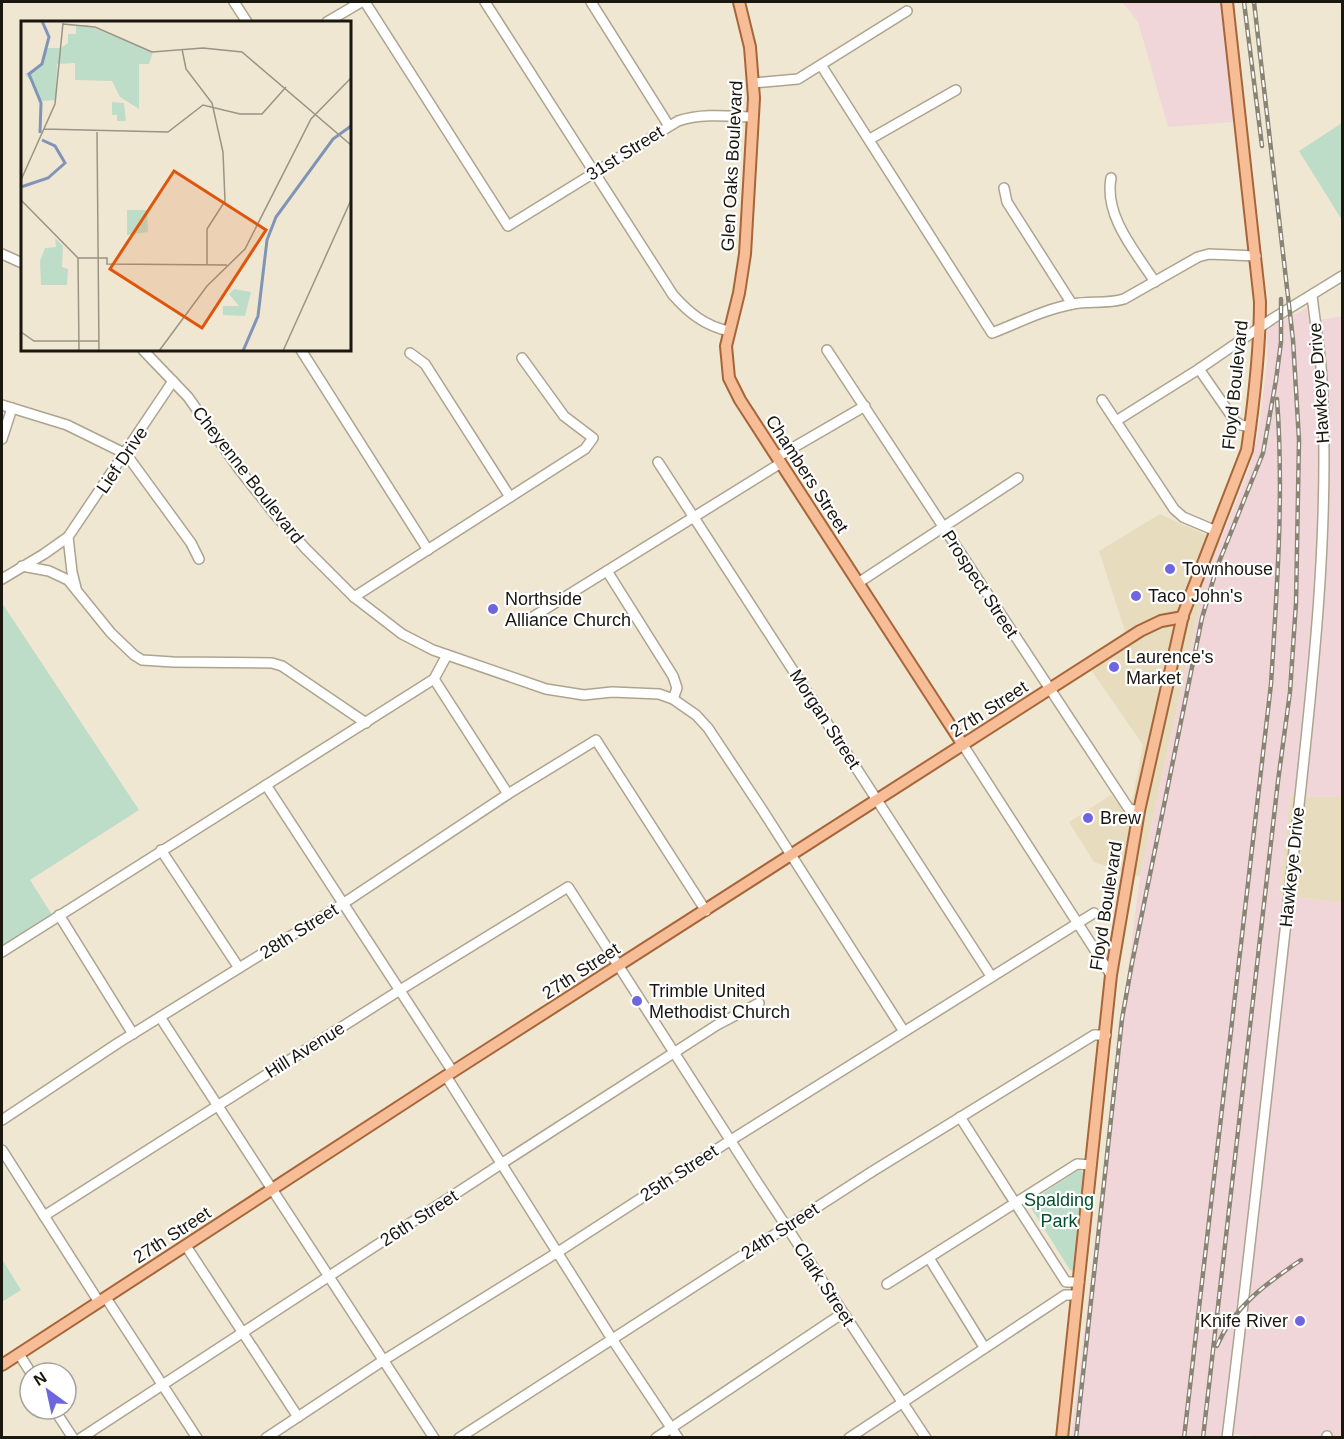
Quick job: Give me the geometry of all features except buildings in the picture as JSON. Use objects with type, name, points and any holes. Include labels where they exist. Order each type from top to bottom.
[{"type":"main road","name":"Glen Oaks Boulevard","points":[[729,331],[739,293],[745,254],[753,117],[750,47],[739,2]]},
{"type":"main road","name":"Floyd Boulevard","points":[[1062,1437],[1111,975],[1139,811],[1183,617],[1247,450],[1250,427],[1260,328],[1256,256],[1227,2]]},
{"type":"main road","name":"Chambers Street","points":[[729,331],[726,357],[729,378],[740,400],[963,745]]},
{"type":"main road","name":"27th Street","points":[[2,1365],[1140,631],[1161,621],[1183,617]]},
{"type":"street","points":[[234,2],[247,21]]},
{"type":"street","points":[[329,21],[363,2]]},
{"type":"street","name":"31st Street","points":[[363,2],[508,226],[669,126],[692,117],[753,117]]},
{"type":"street","points":[[485,2],[679,302],[701,321],[717,329],[729,331]]},
{"type":"street","points":[[591,2],[669,126]]},
{"type":"street","points":[[753,83],[798,79],[907,11]]},
{"type":"street","points":[[821,65],[992,333],[1055,308],[1072,304],[1113,302],[1155,282],[1190,261],[1209,254],[1256,256]]},
{"type":"street","points":[[870,139],[956,90]]},
{"type":"street","points":[[1111,177],[1109,191],[1116,220],[1155,282]]},
{"type":"street","points":[[1004,188],[1007,202],[1072,304]]},
{"type":"street","points":[[2,254],[21,263]]},
{"type":"street","points":[[1116,421],[1342,276]]},
{"type":"street","name":"Hawkeye Drive","points":[[1227,1437],[1256,1201],[1314,672],[1324,519],[1324,466],[1322,378],[1312,295]]},
{"type":"street","name":"Prospect Street","points":[[826,350],[1129,809],[1139,811]]},
{"type":"street","name":"Cheyenne Boulevard","points":[[144,351],[188,397],[221,446],[277,517],[354,597],[402,634],[447,655],[546,689],[584,695],[638,692],[659,694],[673,699],[696,716],[708,728],[792,855],[903,1030]]},
{"type":"street","points":[[302,351],[428,550]]},
{"type":"street","points":[[410,353],[425,364],[510,497]]},
{"type":"street","points":[[354,597],[585,449],[593,438],[564,416],[522,358]]},
{"type":"street","points":[[1199,369],[1235,421],[1250,427]]},
{"type":"street","name":"Lief Drive","points":[[68,537],[173,381]]},
{"type":"street","points":[[1102,400],[1174,509],[1183,517],[1216,531]]},
{"type":"street","points":[[2,405],[67,424],[126,454],[191,543],[199,559]]},
{"type":"street","points":[[531,618],[694,517],[865,406]]},
{"type":"street","points":[[2,439],[12,408]]},
{"type":"street","name":"Morgan Street","points":[[658,462],[991,976]]},
{"type":"street","points":[[858,583],[1018,478]]},
{"type":"street","points":[[2,579],[68,537],[76,588]]},
{"type":"street","points":[[22,566],[49,571],[68,579],[111,633],[142,660],[272,663],[282,666],[366,723]]},
{"type":"street","points":[[607,571],[673,676],[677,688],[673,699]]},
{"type":"street","points":[[2,952],[434,679],[447,655]]},
{"type":"street","points":[[434,679],[508,794]]},
{"type":"street","name":"28th Street","points":[[2,1120],[133,1034],[344,903],[508,794],[596,740],[706,911]]},
{"type":"street","name":"Chambers Street","points":[[963,745],[1111,975]]},
{"type":"street","points":[[266,785],[400,990],[501,1164],[612,1339],[678,1437]]},
{"type":"street","points":[[161,850],[239,968]]},
{"type":"street","name":"Clark Street","points":[[568,887],[786,1227],[926,1437]]},
{"type":"street","name":"Hill Avenue","points":[[44,1216],[400,990],[568,887]]},
{"type":"street","name":"25th Street","points":[[266,1437],[903,1030],[1094,913]]},
{"type":"street","points":[[59,915],[133,1034]]},
{"type":"street","name":"26th Street","points":[[81,1437],[717,1025],[759,1003]]},
{"type":"street","points":[[160,1017],[434,1437]]},
{"type":"street","name":"24th Street","points":[[459,1437],[960,1117],[1094,1035],[1106,1035]]},
{"type":"street","points":[[960,1117],[1066,1282],[1078,1282]]},
{"type":"street","points":[[2,1150],[44,1216],[197,1437]]},
{"type":"street","points":[[887,1284],[1077,1164],[1091,1165]]},
{"type":"street","points":[[186,1246],[298,1416]]},
{"type":"street","points":[[929,1258],[984,1347]]},
{"type":"street","points":[[849,1437],[1065,1295],[1077,1295]]},
{"type":"street","points":[[656,1437],[843,1313]]},
{"type":"street","points":[[19,1354],[23,1361]]},
{"type":"street","points":[[62,1421],[73,1437]]},
{"type":"shaded area","points":[[1122,2],[1234,2],[1247,121],[1168,127],[1138,22]]},
{"type":"shaded area","points":[[1307,308],[1309,322],[1342,316],[1342,797],[1290,796],[1279,895],[1342,903],[1342,1437],[1279,1438],[1222,1433],[1221,1438],[1071,1438],[1139,883],[1206,577],[1248,472],[1258,435],[1267,362],[1267,328]]},
{"type":"shaded area","points":[[1160,514],[1221,542],[1206,577],[1140,877],[1094,862],[1069,822],[1111,795],[1129,816],[1143,745],[1085,661],[1126,634],[1099,551]]},
{"type":"shaded area","points":[[1290,796],[1342,797],[1342,903],[1279,895]]},
{"type":"green space","points":[[1342,123],[1342,220],[1299,151]]},
{"type":"green space","points":[[2,603],[139,810],[30,880],[54,918],[2,952]]},
{"type":"green space","name":"Spalding Park","points":[[1079,1170],[1085,1174],[1074,1271],[1070,1270],[1028,1203]]},
{"type":"green space","points":[[2,1259],[21,1290],[2,1302]]},
{"type":"railway","points":[[1244,2],[1262,146]]},
{"type":"railway","points":[[1203,1438],[1290,692],[1296,603],[1299,440],[1293,340],[1254,2]]},
{"type":"railway","points":[[1076,1438],[1122,1019],[1132,963],[1202,618],[1217,567],[1263,453],[1281,342],[1281,299]]},
{"type":"railway","points":[[1184,1438],[1271,684],[1280,506],[1277,399]]},
{"type":"railway","points":[[1217,1346],[1232,1319],[1252,1297],[1301,1260]]},
{"type":"place","name":"Townhouse","points":[[1170,569]]},
{"type":"place","name":"Taco John's","points":[[1136,596]]},
{"type":"place","name":"Northside Alliance Church","points":[[493,609]]},
{"type":"place","name":"Laurence's Market","points":[[1114,667]]},
{"type":"place","name":"Brew","points":[[1088,818]]},
{"type":"place","name":"Trimble United Methodist Church","points":[[637,1001]]},
{"type":"place","name":"Knife River","points":[[1300,1321]]}]
